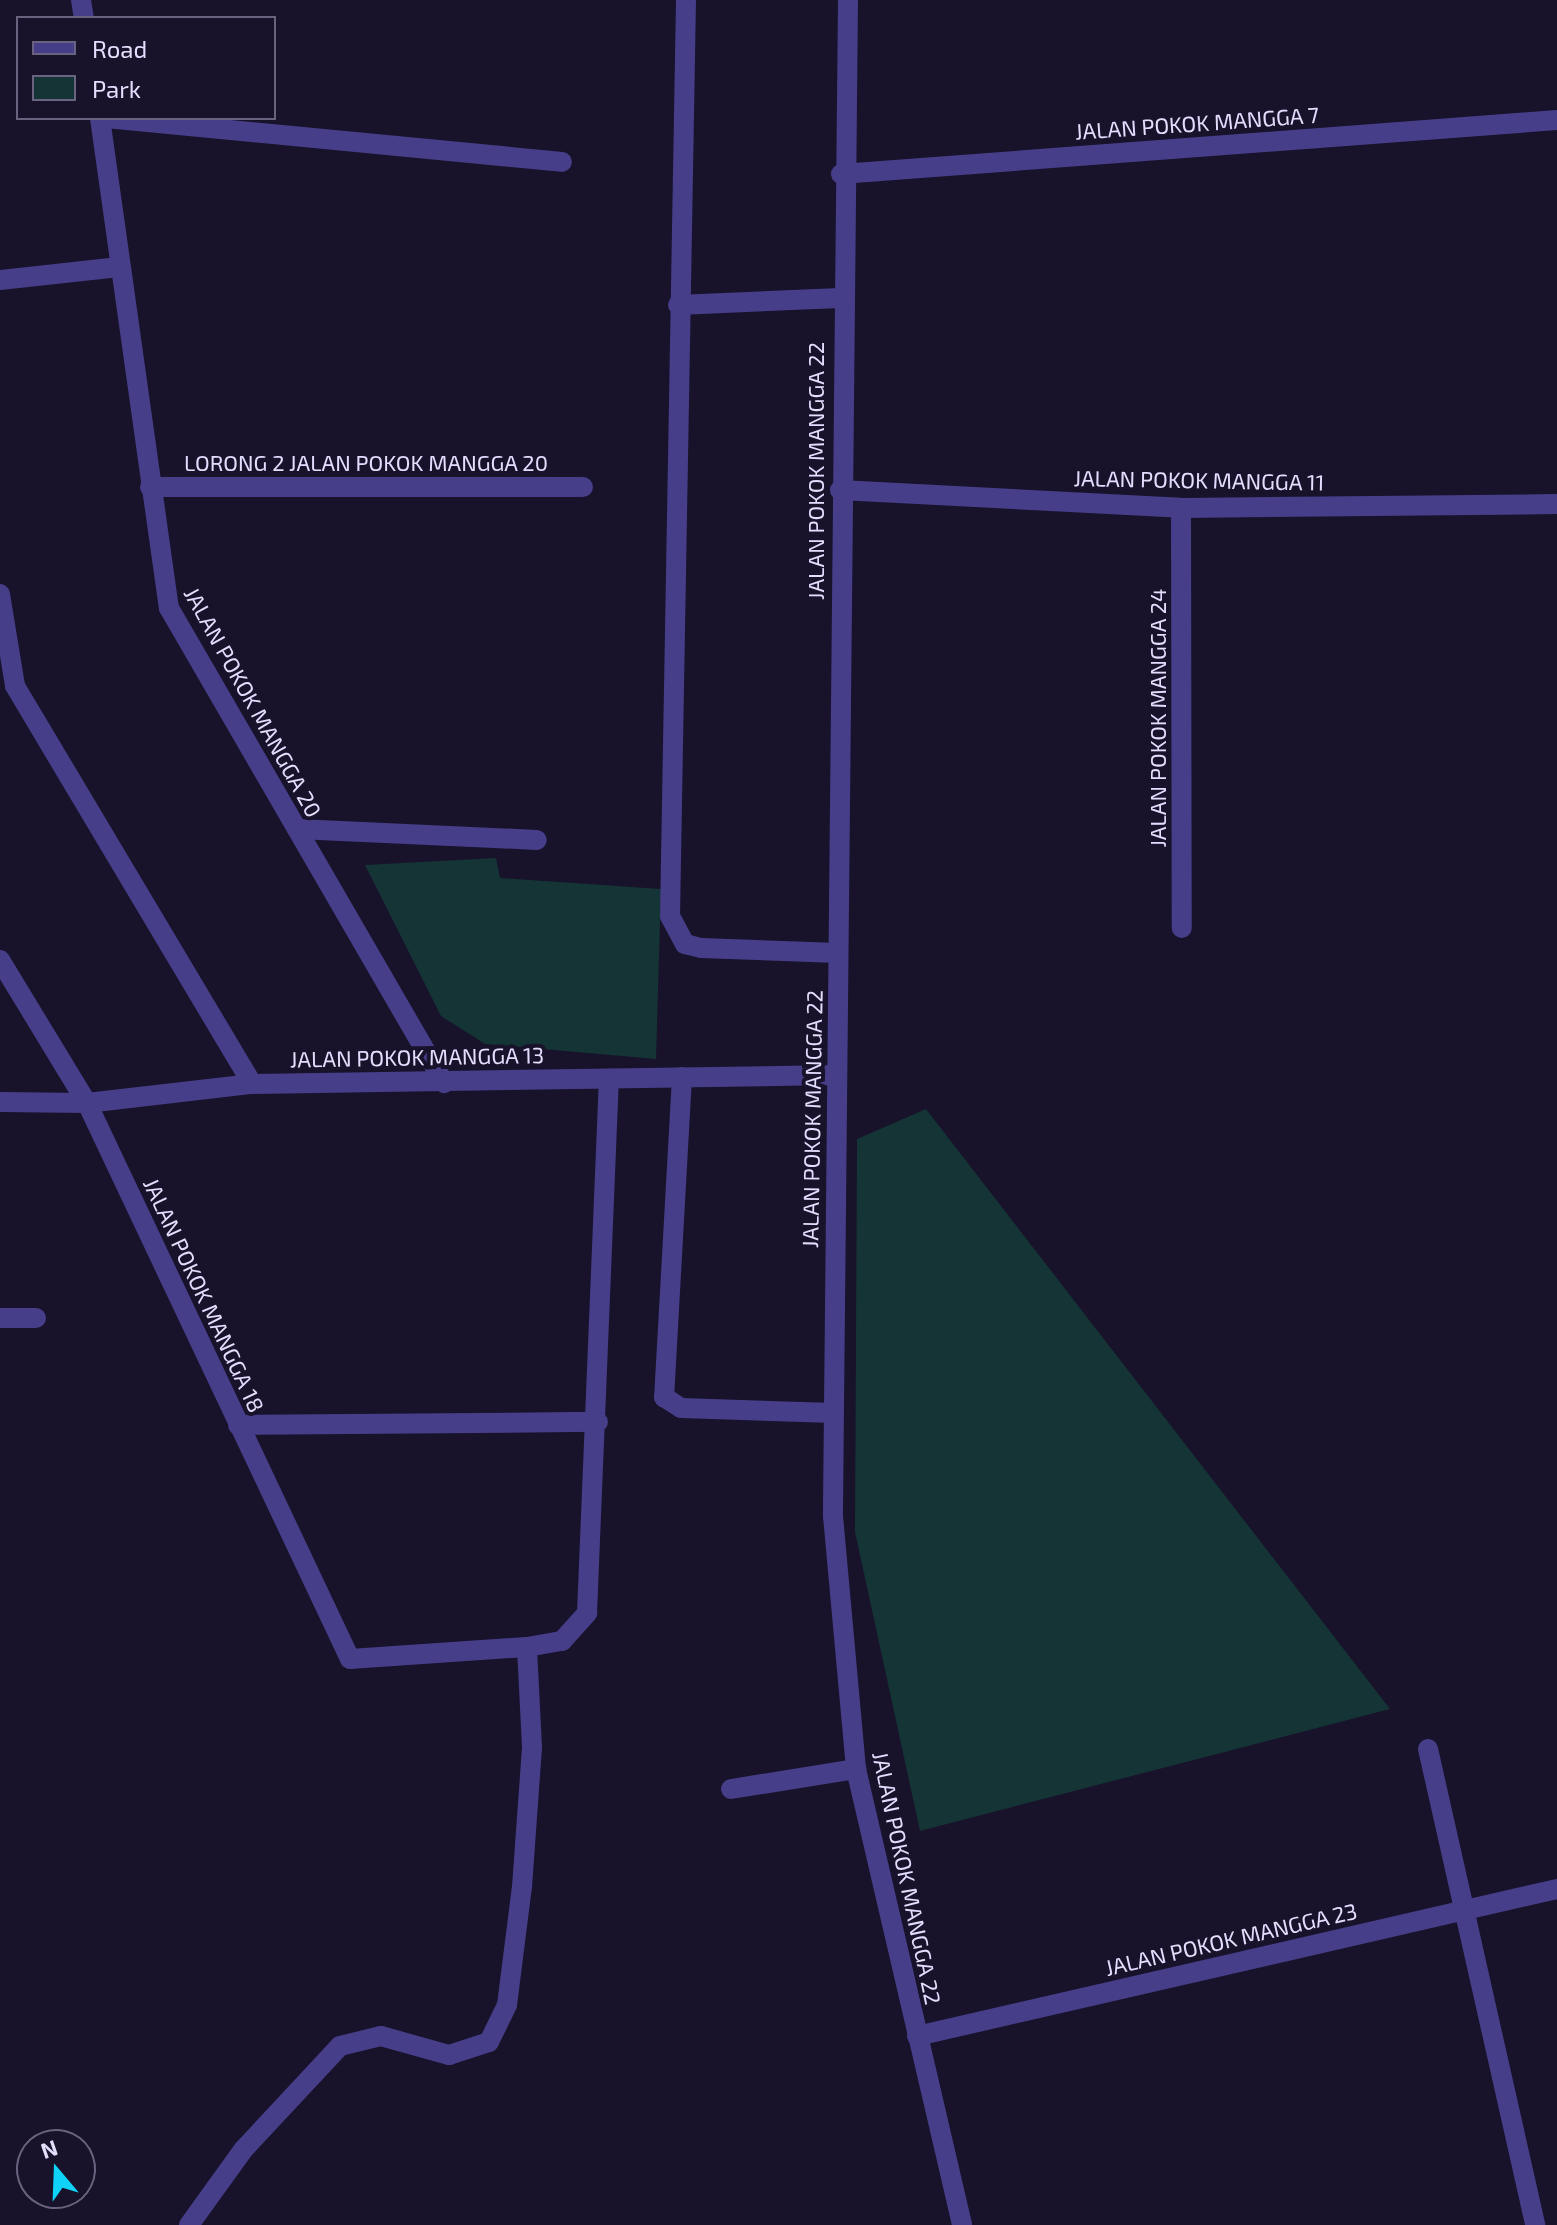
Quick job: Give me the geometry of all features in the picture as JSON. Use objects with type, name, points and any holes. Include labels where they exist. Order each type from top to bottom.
[{"type":"street","points":[[686,0],[678,305],[670,916],[685,944],[701,948],[838,953]]},
{"type":"street","name":"JALAN POKOK MANGGA 22","points":[[848,0],[841,174],[833,1516],[856,1769],[962,2225]]},
{"type":"street","name":"JALAN POKOK MANGGA 20","points":[[100,120],[169,608],[444,1083]]},
{"type":"street","points":[[127,120],[562,162]]},
{"type":"street","name":"JALAN POKOK MANGGA 7","points":[[841,174],[1557,120]]},
{"type":"street","points":[[0,280],[119,267]]},
{"type":"street","points":[[678,305],[840,298]]},
{"type":"street","name":"LORONG 2 JALAN POKOK MANGGA 20","points":[[150,487],[583,487]]},
{"type":"street","name":"JALAN POKOK MANGGA 11","points":[[840,490],[1181,508],[1557,504]]},
{"type":"street","name":"JALAN POKOK MANGGA 24","points":[[1181,508],[1182,928]]},
{"type":"street","points":[[0,594],[15,686],[252,1084]]},
{"type":"street","points":[[297,829],[537,840]]},
{"type":"street","name":"JALAN POKOK MANGGA 18","points":[[0,960],[87,1103],[350,1659],[527,1647]]},
{"type":"street","name":"JALAN POKOK MANGGA 13","points":[[0,1102],[87,1103],[252,1084],[836,1075]]},
{"type":"street","points":[[682,1077],[664,1397],[681,1408],[834,1413]]},
{"type":"street","points":[[189,2225],[243,2150],[340,2046],[381,2036],[449,2055],[489,2042],[507,2005],[522,1887],[532,1747],[527,1647],[562,1641],[587,1613],[598,1422],[609,1078]]},
{"type":"street","points":[[0,1318],[36,1318]]},
{"type":"street","points":[[238,1425],[598,1422]]},
{"type":"street","points":[[1428,1749],[1535,2225]]},
{"type":"street","points":[[731,1789],[856,1769]]},
{"type":"street","name":"JALAN POKOK MANGGA 23","points":[[917,2036],[1557,1889]]},
{"type":"green space","points":[[496,858],[500,878],[661,889],[656,1059],[485,1044],[441,1016],[365,865]]},
{"type":"green space","points":[[926,1109],[1390,1709],[920,1831],[855,1532],[857,1139]]}]
